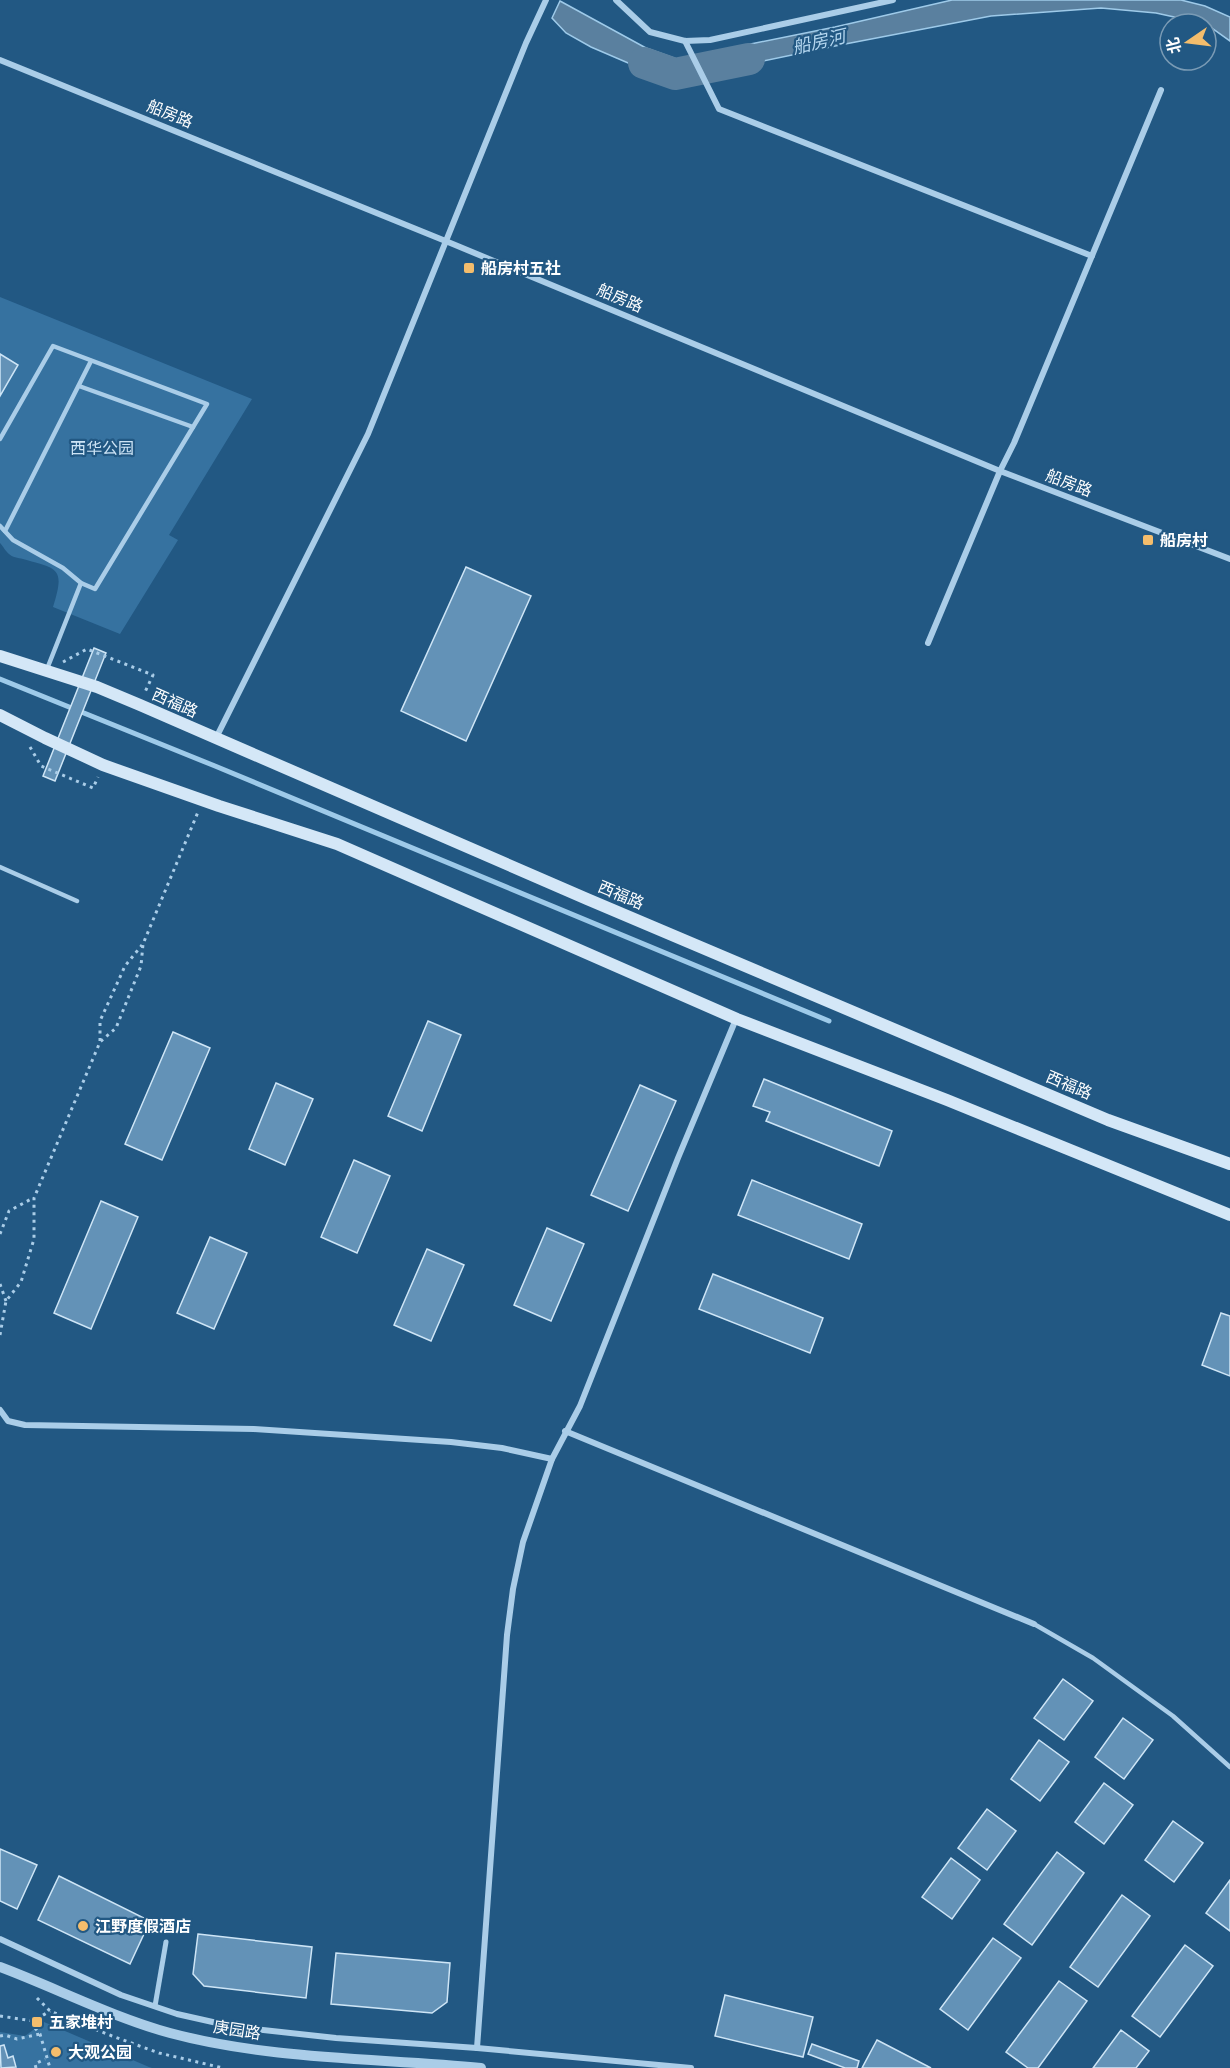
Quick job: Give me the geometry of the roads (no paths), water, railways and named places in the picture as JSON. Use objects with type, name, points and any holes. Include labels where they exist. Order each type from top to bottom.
[{"type":"main road","name":"西福路","points":[[0,656],[97,687],[1108,1120],[1230,1164]]},
{"type":"main road","points":[[0,715],[103,765],[202,801],[338,844],[737,1019],[948,1100],[1230,1215]]},
{"type":"street","points":[[215,739],[368,434],[546,0]]},
{"type":"street","points":[[616,0],[650,32],[685,41],[710,40],[893,0]]},
{"type":"street","points":[[685,41],[719,109],[1092,256]]},
{"type":"street","name":"船房路","points":[[0,60],[448,242],[1000,471],[1230,559]]},
{"type":"street","points":[[928,643],[1161,90]]},
{"type":"street","points":[[477,2048],[507,1635],[511,1600],[523,1542],[552,1458],[580,1406],[678,1158],[737,1019]]},
{"type":"street","points":[[0,1410],[8,1421],[25,1425],[254,1430],[451,1443],[502,1448],[552,1458]]},
{"type":"street","points":[[565,1431],[1034,1624]]},
{"type":"street","points":[[0,1938],[121,1995],[177,2014],[235,2026],[336,2038],[477,2048],[690,2068]]},
{"type":"street","points":[[155,2006],[166,1942]]},
{"type":"street","name":"庚园路","points":[[0,1967],[112,2013],[169,2033],[229,2046],[331,2057],[482,2068]]},
{"type":"lane","points":[[0,438],[53,346],[207,404],[94,589],[81,583],[63,568],[13,540],[0,526]]},
{"type":"lane","points":[[5,531],[91,361]]},
{"type":"lane","points":[[79,386],[193,427]]},
{"type":"lane","points":[[46,671],[81,583]]},
{"type":"lane","points":[[0,867],[77,900]]},
{"type":"lane","points":[[1034,1624],[1093,1658],[1173,1716],[1230,1767]]},
{"type":"water","points":[[952,0],[1181,0],[1205,6],[1230,17],[1230,41],[1218,32],[1218,12],[1158,13],[1101,8],[991,16],[711,72],[701,54]]},
{"type":"water","points":[[560,1],[646,48],[677,59],[688,80],[670,81],[591,47],[566,33],[552,18]]},
{"type":"waterway","name":"船房河","points":[[644,63],[675,74],[749,59]]},
{"type":"waterway","points":[[0,679],[829,1021]]},
{"type":"place","name":"船房村五社","points":[[469,268]]},
{"type":"place","name":"船房村","points":[[1148,540]]},
{"type":"place","name":"江野度假酒店","points":[[83,1926]]},
{"type":"place","name":"五家堆村","points":[[37,2022]]},
{"type":"place","name":"大观公园","points":[[56,2052]]},
{"type":"park label","name":"西华公园","points":[[102,448]]}]
